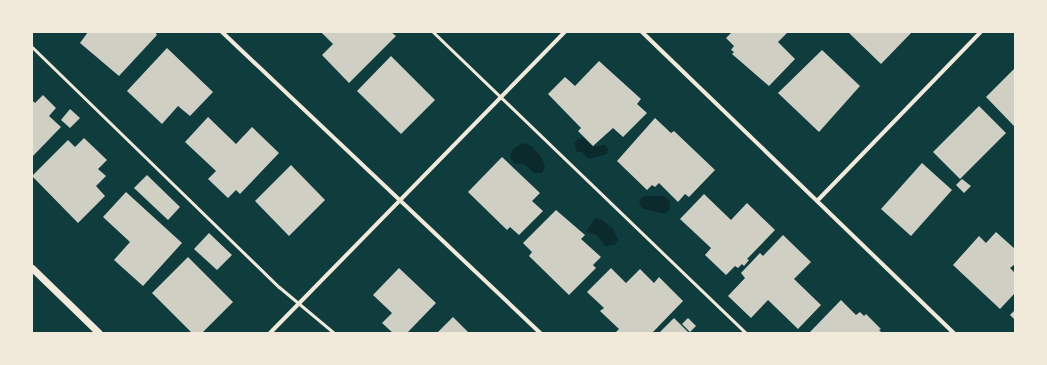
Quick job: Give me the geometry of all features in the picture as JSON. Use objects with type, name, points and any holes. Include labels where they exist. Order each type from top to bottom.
[{"type":"street","points":[[222,32],[540,333]]},
{"type":"street","points":[[270,333],[564,32]]},
{"type":"street","points":[[642,32],[818,200],[954,333]]},
{"type":"street","points":[[818,200],[981,32]]},
{"type":"street","points":[[32,268],[99,333]]},
{"type":"lane","points":[[434,32],[746,333]]},
{"type":"lane","points":[[32,47],[299,303],[334,333]]},
{"type":"water","points":[[583,137],[593,147],[605,145],[608,149],[607,154],[589,159],[582,152],[577,152],[574,142]]},
{"type":"water","points":[[522,143],[531,146],[540,155],[545,166],[542,173],[534,173],[525,165],[514,163],[510,157],[512,150]]},
{"type":"water","points":[[643,196],[665,196],[670,202],[670,210],[664,214],[642,208],[639,202]]},
{"type":"water","points":[[595,218],[601,219],[613,229],[618,240],[615,245],[605,246],[597,235],[586,232]]},
{"type":"building","points":[[88,32],[155,32],[157,35],[119,76],[80,43]]},
{"type":"building","points":[[321,32],[391,32],[396,36],[349,83],[322,55],[333,44]]},
{"type":"building","points":[[732,32],[788,32],[778,42],[795,59],[769,86],[732,54],[734,52],[731,50],[734,46],[726,38]]},
{"type":"building","points":[[848,32],[912,32],[881,64]]},
{"type":"building","points":[[167,48],[213,92],[190,116],[178,106],[162,124],[127,91]]},
{"type":"building","points":[[822,50],[860,86],[819,132],[778,93]]},
{"type":"building","points":[[391,56],[435,100],[401,134],[357,91]]},
{"type":"building","points":[[599,61],[641,99],[637,104],[647,113],[623,137],[613,128],[593,146],[578,131],[581,128],[548,94],[565,77],[575,86]]},
{"type":"building","points":[[1015,68],[1015,125],[1014,126],[986,97]]},
{"type":"building","points":[[43,95],[56,108],[49,116],[61,127],[32,157],[32,100],[35,103]]},
{"type":"building","points":[[979,106],[1006,133],[960,179],[933,152]]},
{"type":"building","points":[[70,109],[80,118],[70,128],[61,120]]},
{"type":"building","points":[[208,117],[236,144],[252,127],[279,153],[240,194],[236,190],[228,198],[208,179],[216,171],[185,142]]},
{"type":"building","points":[[655,118],[671,133],[674,131],[715,170],[689,197],[685,194],[678,202],[659,183],[655,187],[652,185],[647,190],[617,161]]},
{"type":"building","points":[[84,138],[107,160],[98,169],[106,176],[96,186],[105,196],[78,223],[32,176],[68,140],[75,147]]},
{"type":"building","points":[[502,157],[540,193],[532,201],[543,211],[519,235],[510,227],[507,230],[468,192]]},
{"type":"building","points":[[922,163],[952,190],[911,236],[881,209]]},
{"type":"building","points":[[291,165],[325,200],[289,236],[255,201]]},
{"type":"building","points":[[147,175],[180,207],[168,220],[134,188]]},
{"type":"building","points":[[962,179],[971,186],[964,193],[956,185]]},
{"type":"building","points":[[126,192],[182,243],[143,286],[114,260],[130,242],[103,217]]},
{"type":"building","points":[[704,194],[731,220],[747,203],[775,230],[747,259],[749,260],[744,266],[742,264],[738,268],[735,266],[726,275],[705,255],[711,248],[680,219]]},
{"type":"building","points":[[556,210],[585,235],[581,239],[601,257],[593,265],[596,268],[569,295],[529,256],[532,252],[523,243]]},
{"type":"building","points":[[996,232],[1015,249],[1015,264],[1010,268],[1015,273],[1015,293],[1000,309],[953,265],[979,236],[986,243]]},
{"type":"building","points":[[209,233],[232,255],[217,270],[194,249]]},
{"type":"building","points":[[783,235],[811,262],[794,279],[821,305],[798,329],[768,300],[751,318],[728,296],[745,278],[741,273],[760,253],[763,256]]},
{"type":"building","points":[[188,257],[233,302],[202,333],[192,333],[152,293]]},
{"type":"building","points":[[399,268],[436,303],[407,333],[393,333],[382,323],[392,313],[373,295]]},
{"type":"building","points":[[611,268],[626,283],[640,269],[654,283],[659,277],[683,301],[652,333],[615,333],[619,329],[600,311],[604,308],[587,292]]},
{"type":"building","points":[[841,300],[856,315],[860,312],[864,316],[866,314],[881,329],[879,330],[882,333],[810,332]]},
{"type":"building","points":[[1015,310],[1015,320],[1010,315]]},
{"type":"building","points":[[453,317],[469,333],[437,333]]},
{"type":"building","points":[[674,318],[689,333],[659,333]]},
{"type":"building","points":[[688,318],[696,326],[690,332],[682,324]]}]
